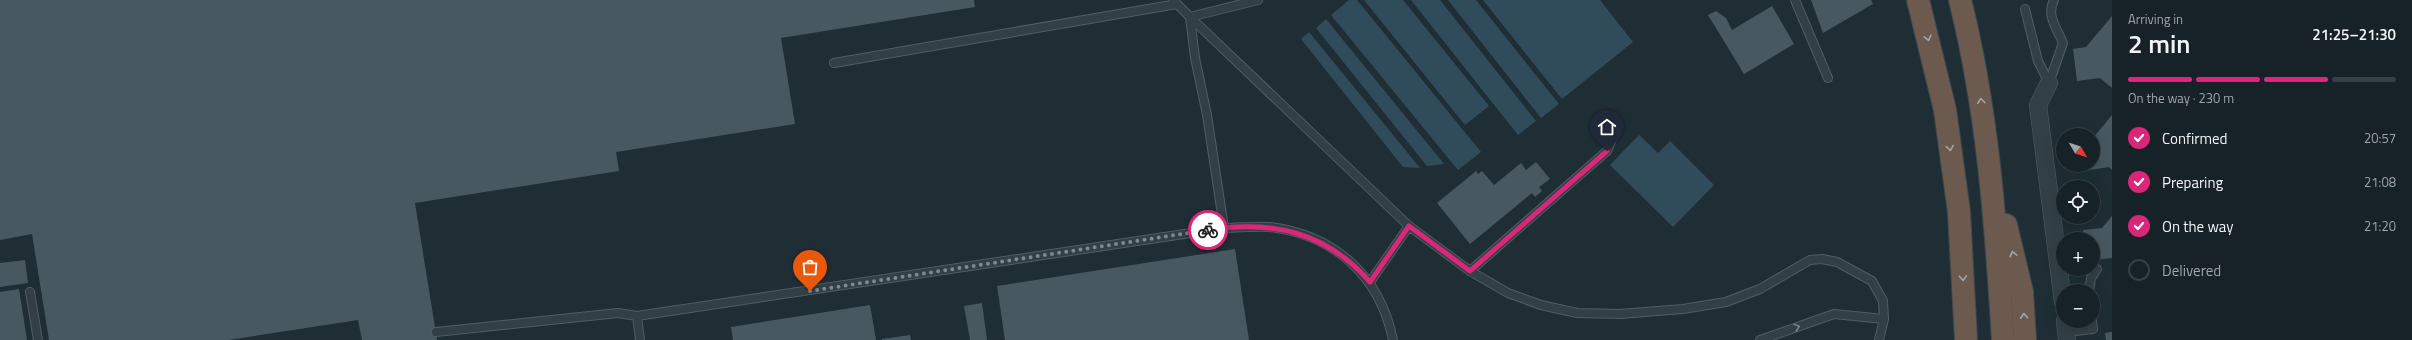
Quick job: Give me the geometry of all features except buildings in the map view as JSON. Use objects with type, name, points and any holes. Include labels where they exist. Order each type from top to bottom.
[{"type":"highway","points":[[1918,0],[1945,110],[1959,212],[1966,340]]},
{"type":"highway","points":[[1960,0],[1977,75],[1986,140],[1997,247],[2003,340]]},
{"type":"highway","points":[[1986,140],[2022,292],[2026,340]]},
{"type":"street","points":[[2049,83],[2038,105],[2061,284]]},
{"type":"lane","points":[[1190,17],[1258,0]]},
{"type":"lane","points":[[1795,0],[1828,78]]},
{"type":"lane","points":[[2049,83],[2063,43],[2052,20],[2050,9],[2054,0]]},
{"type":"lane","points":[[834,63],[1175,2],[1409,226],[1470,271],[1508,293],[1541,305],[1577,313],[1620,314],[1683,309],[1726,302],[1760,289],[1810,260],[1822,259],[1837,262],[1872,280],[1883,301],[1884,319],[1879,340]]},
{"type":"lane","points":[[2025,9],[2038,62],[2049,83]]},
{"type":"lane","points":[[1190,17],[1195,58],[1207,115],[1224,228]]},
{"type":"lane","points":[[1470,271],[1607,151],[1618,126]]},
{"type":"lane","points":[[1370,282],[1409,226]]},
{"type":"lane","points":[[436,332],[618,313],[637,316],[1224,228],[1269,227],[1300,234],[1327,245],[1352,262],[1370,282],[1380,300],[1393,340]]},
{"type":"lane","points":[[30,292],[38,340]]},
{"type":"lane","points":[[1760,340],[1834,314],[1884,319]]},
{"type":"lane","points":[[637,316],[640,340]]},
{"type":"lane","points":[[2066,331],[2093,328]]},
{"type":"water","points":[[1349,0],[1357,0],[1481,152],[1458,170],[1331,15]]},
{"type":"water","points":[[1364,0],[1403,0],[1489,106],[1465,125]]},
{"type":"water","points":[[1411,0],[1440,0],[1536,121],[1518,135]]},
{"type":"water","points":[[1448,0],[1476,0],[1559,104],[1541,118]]},
{"type":"water","points":[[1483,0],[1600,0],[1633,42],[1562,99]]},
{"type":"water","points":[[1326,19],[1444,164],[1427,166],[1316,28]]},
{"type":"water","points":[[1309,32],[1420,168],[1403,167],[1301,39]]},
{"type":"water","points":[[1639,135],[1658,153],[1670,141],[1714,185],[1673,227],[1610,165]]},
{"type":"way so far","points":[[810,291],[1208,230]]},
{"type":"route","points":[[1208,230],[1224,228],[1269,227],[1300,234],[1327,245],[1352,262],[1370,282],[1409,226],[1446,255],[1470,271],[1607,151]]}]
